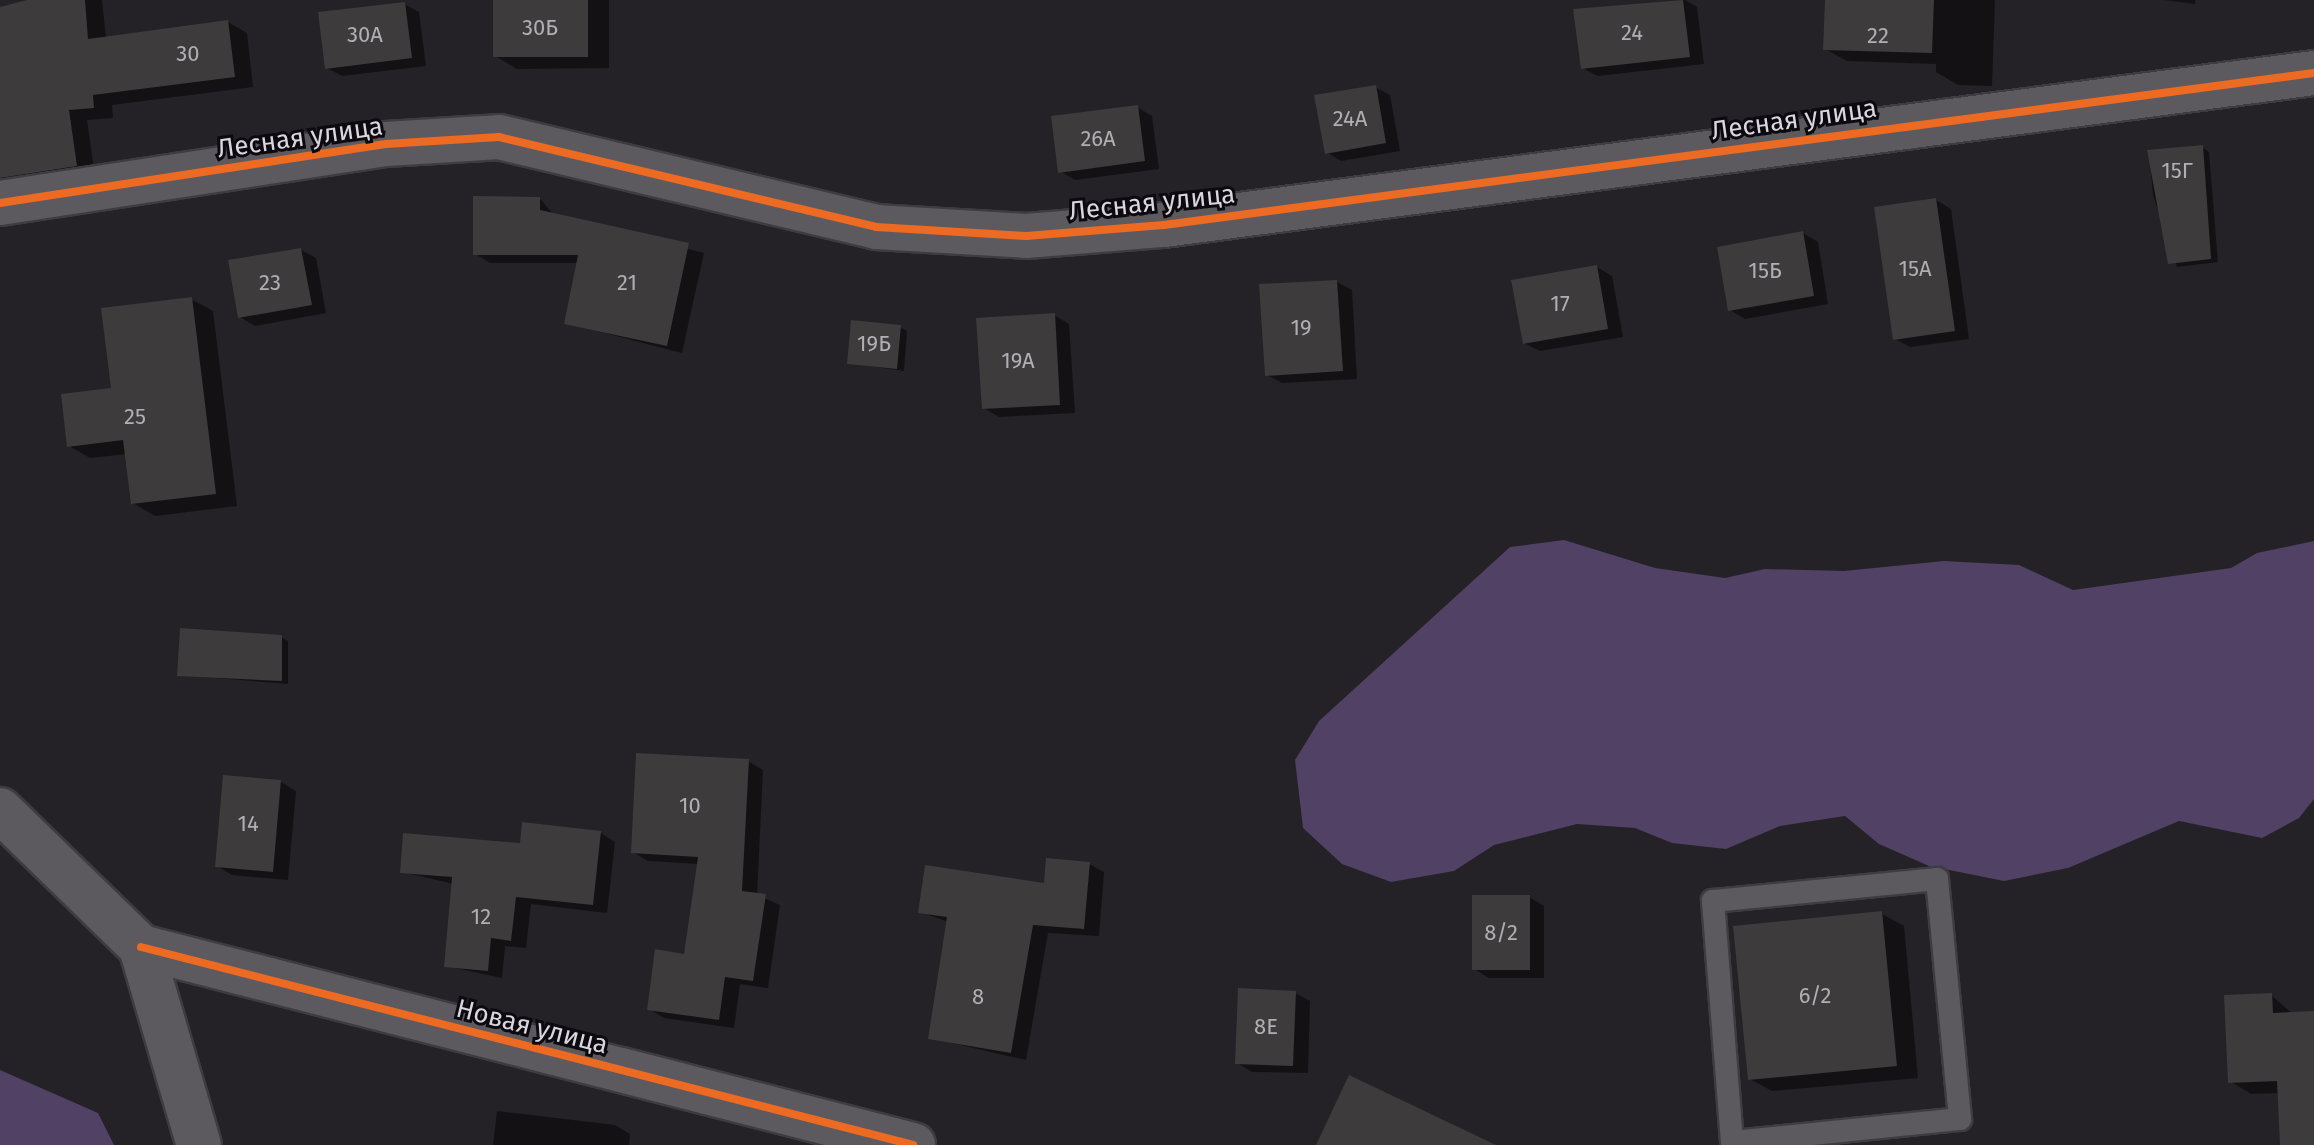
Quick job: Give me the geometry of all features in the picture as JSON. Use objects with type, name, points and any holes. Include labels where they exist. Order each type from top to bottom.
[{"type":"street","name":"Лесная улица","points":[[0,203],[386,144],[499,137],[876,227],[1026,236],[1164,225],[2314,73]]},
{"type":"street","points":[[0,810],[141,947],[199,1145]]},
{"type":"street","name":"Новая улица","points":[[141,947],[913,1145]]},
{"type":"lane","points":[[1937,879],[1960,1119],[1819,1140],[1732,1142],[1713,901],[1937,879]]},
{"type":"shaded area","points":[[1564,540],[1655,568],[1725,578],[1765,569],[1844,571],[1944,561],[2019,565],[2073,590],[2231,568],[2257,553],[2314,541],[2314,799],[2299,818],[2262,838],[2179,821],[2068,868],[2004,881],[1929,866],[1879,844],[1845,816],[1780,826],[1726,849],[1672,843],[1635,828],[1577,824],[1494,845],[1454,871],[1391,882],[1342,864],[1303,828],[1295,760],[1319,721],[1510,547]]},
{"type":"shaded area","points":[[0,1070],[98,1113],[114,1145],[0,1145]]},
{"type":"building","points":[[27,0],[85,0],[88,39],[228,20],[235,77],[93,95],[94,108],[69,110],[77,166],[0,178],[0,7]]},
{"type":"building","points":[[493,0],[588,0],[588,57],[493,57]]},
{"type":"building","points":[[1683,0],[1690,57],[1581,69],[1573,9]]},
{"type":"building","points":[[1825,0],[1934,0],[1932,53],[1823,50]]},
{"type":"building","points":[[405,2],[412,58],[325,69],[318,12]]},
{"type":"building","points":[[1376,85],[1386,143],[1325,154],[1314,95]]},
{"type":"building","points":[[1138,105],[1145,161],[1058,173],[1051,116]]},
{"type":"building","points":[[2203,145],[2211,259],[2168,264],[2147,150]]},
{"type":"building","points":[[473,196],[540,197],[540,210],[689,243],[667,346],[564,324],[578,255],[473,255]]},
{"type":"building","points":[[1936,198],[1955,331],[1893,340],[1874,207]]},
{"type":"building","points":[[1803,231],[1814,296],[1728,311],[1717,247]]},
{"type":"building","points":[[301,248],[312,305],[238,318],[228,260]]},
{"type":"building","points":[[1597,265],[1608,329],[1523,344],[1511,280]]},
{"type":"building","points":[[1337,280],[1343,371],[1265,376],[1259,284]]},
{"type":"building","points":[[192,297],[216,494],[131,504],[123,440],[67,447],[61,394],[111,388],[101,308]]},
{"type":"building","points":[[1055,313],[1060,405],[982,409],[976,318]]},
{"type":"building","points":[[851,320],[901,325],[897,369],[847,364]]},
{"type":"building","points":[[180,628],[282,635],[282,681],[177,676]]},
{"type":"building","points":[[636,753],[749,759],[742,891],[766,894],[753,981],[725,977],[719,1020],[647,1010],[655,949],[684,954],[698,857],[631,853]]},
{"type":"building","points":[[223,775],[281,780],[273,872],[215,867]]},
{"type":"building","points":[[522,822],[601,831],[593,905],[516,897],[511,941],[491,938],[488,971],[444,967],[452,877],[400,873],[403,833],[520,843]]},
{"type":"building","points":[[1046,858],[1090,862],[1084,929],[1033,925],[1011,1053],[928,1039],[947,917],[918,913],[925,865],[1044,883]]},
{"type":"building","points":[[1472,895],[1530,895],[1530,970],[1472,970]]},
{"type":"building","points":[[1882,911],[1897,1066],[1748,1080],[1733,926]]},
{"type":"building","points":[[1238,988],[1296,991],[1293,1066],[1235,1064]]},
{"type":"building","points":[[2272,993],[2273,1013],[2314,1011],[2314,1145],[2280,1145],[2277,1081],[2228,1083],[2224,995]]},
{"type":"building","points":[[1349,1075],[1496,1145],[1316,1145]]},
{"type":"cycle path","points":[[0,203],[386,144],[499,137],[876,227],[1026,236],[1164,225],[2314,73]]},
{"type":"cycle path","points":[[141,947],[913,1145]]}]
